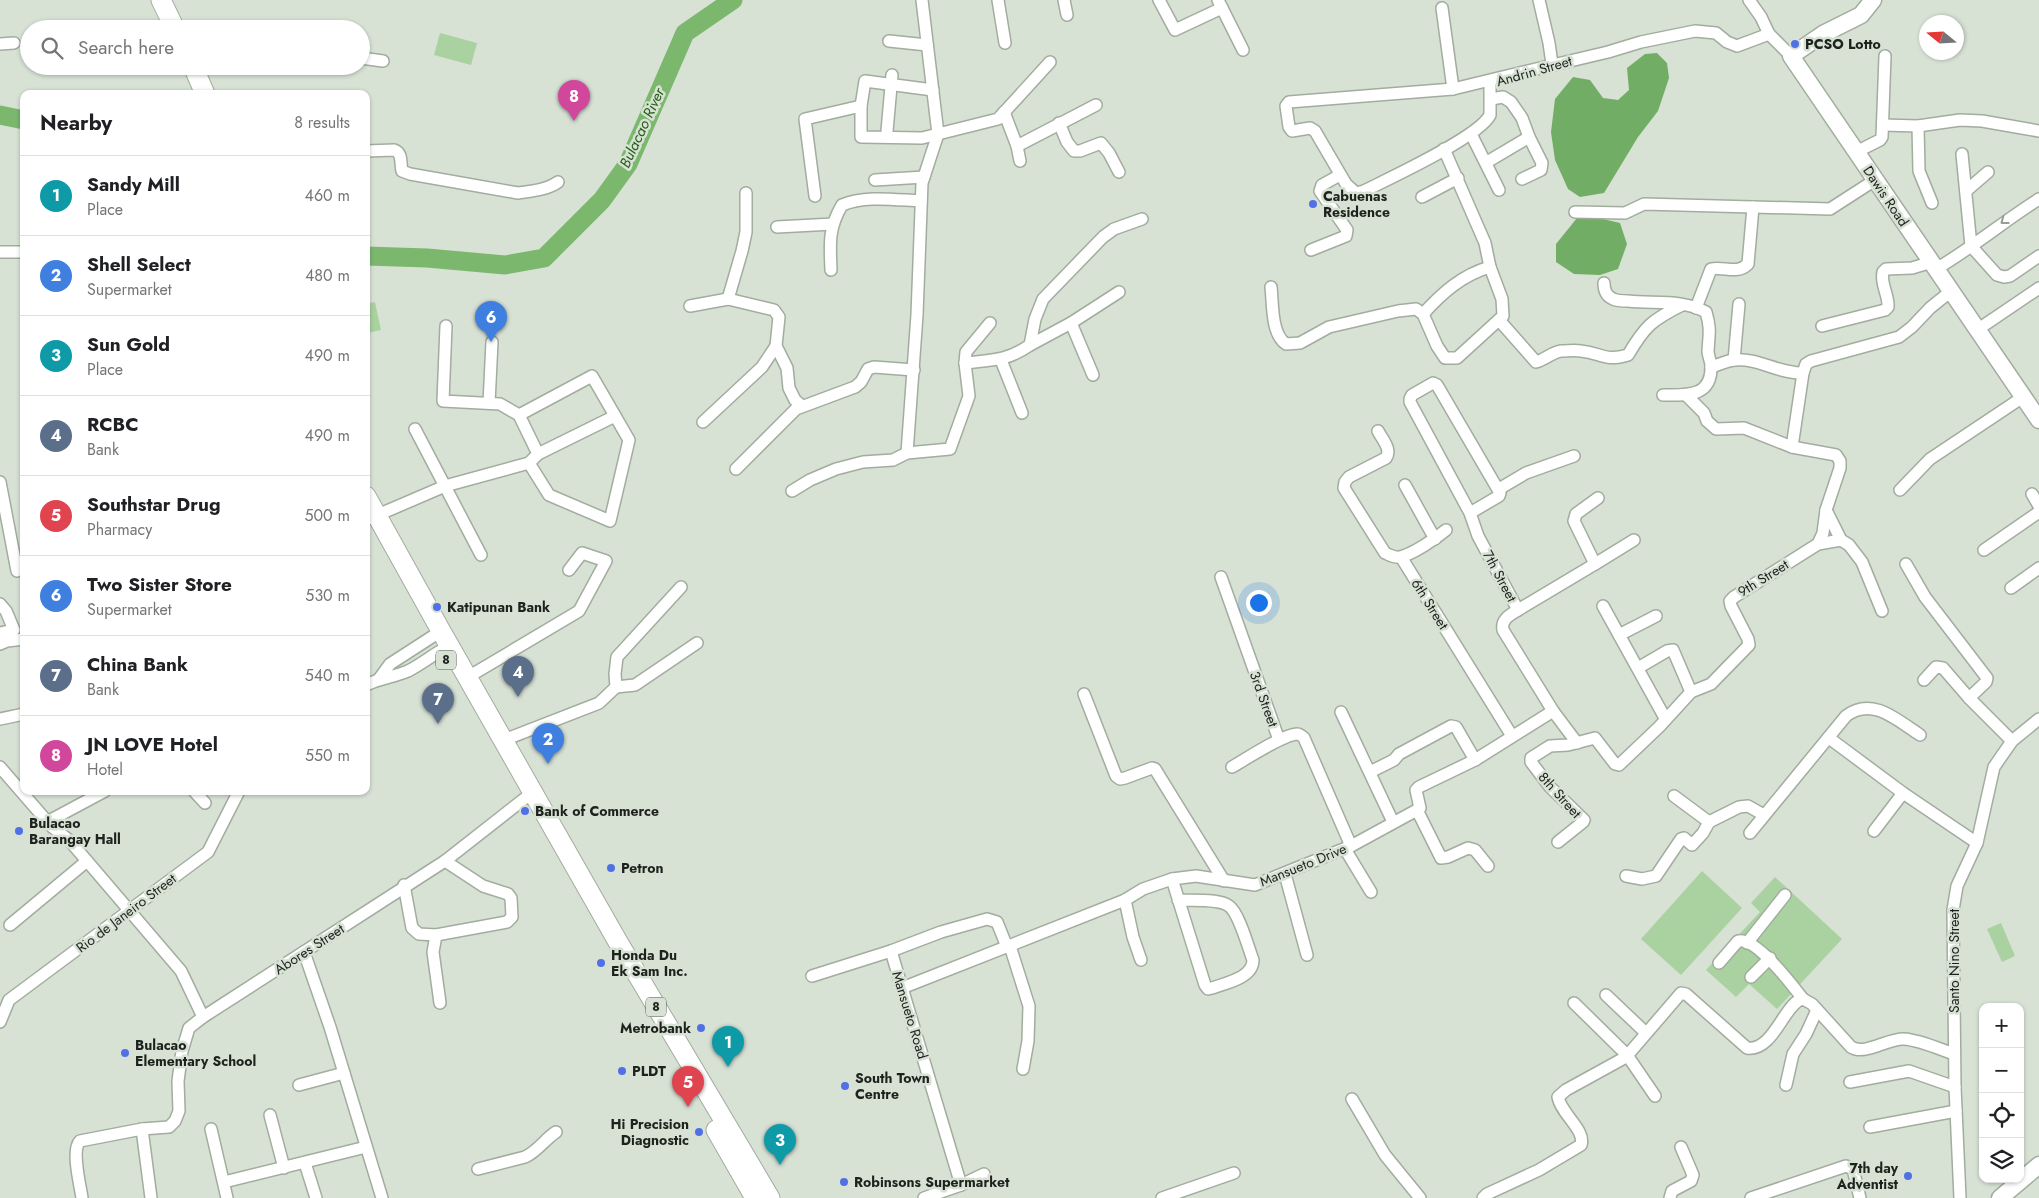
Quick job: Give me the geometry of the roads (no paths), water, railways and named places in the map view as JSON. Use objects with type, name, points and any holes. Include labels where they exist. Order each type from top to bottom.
[{"type":"main road","points":[[160,0],[170,20]]},
{"type":"main road","points":[[197,75],[202,90]]},
{"type":"main road","name":"8","points":[[370,518],[529,795],[755,1198]]},
{"type":"main road","name":"8","points":[[441,641],[468,677],[504,740],[529,795],[770,1198]]},
{"type":"street","points":[[907,453],[914,370],[921,201],[924,177],[938,134],[922,0]]},
{"type":"street","points":[[998,0],[1005,42]]},
{"type":"street","points":[[1064,0],[1067,15]]},
{"type":"street","points":[[1159,0],[1175,30],[1220,4],[1243,50]]},
{"type":"street","points":[[1539,0],[1552,64]]},
{"type":"street","points":[[1749,0],[1761,17],[1769,34],[1791,56],[1823,34],[1861,15],[1874,0]]},
{"type":"street","points":[[1442,8],[1453,89]]},
{"type":"street","name":"Andrin Street","points":[[1343,179],[1356,193],[1364,191],[1471,134],[1488,120],[1490,115],[1490,80],[1695,31],[1716,34],[1737,46],[1769,34]]},
{"type":"street","points":[[890,41],[927,45]]},
{"type":"street","points":[[0,44],[14,43]]},
{"type":"street","name":"Dawis Road","points":[[1791,56],[2039,420]]},
{"type":"street","points":[[1856,152],[1880,140],[1882,137],[1885,56]]},
{"type":"street","points":[[370,59],[383,61]]},
{"type":"street","points":[[933,90],[891,79],[865,81],[861,106],[860,135],[863,138],[922,138],[998,119],[1050,62]]},
{"type":"street","points":[[887,131],[891,79]]},
{"type":"street","points":[[1310,250],[1346,236],[1346,230],[1320,192],[1322,185],[1343,179],[1315,131],[1310,128],[1290,130],[1286,108],[1288,102],[1314,98],[1453,89],[1490,80]]},
{"type":"street","points":[[1491,99],[1503,97],[1511,102],[1522,118],[1542,163],[1541,170],[1522,179]]},
{"type":"street","points":[[1017,146],[1096,105]]},
{"type":"street","points":[[815,196],[805,119],[861,106]]},
{"type":"street","points":[[1004,112],[1017,146],[1020,161]]},
{"type":"street","points":[[1883,126],[1918,126],[1960,120],[1982,121],[2039,131]]},
{"type":"street","points":[[1059,124],[1067,142],[1074,151],[1080,151],[1101,143],[1109,153],[1119,172]]},
{"type":"street","points":[[1918,126],[1920,171],[1932,203]]},
{"type":"street","points":[[1471,134],[1487,162],[1499,190]]},
{"type":"street","points":[[1487,162],[1529,137]]},
{"type":"street","points":[[1271,287],[1276,328],[1280,340],[1286,344],[1300,343],[1329,328],[1398,311],[1416,309],[1423,314],[1437,346],[1445,358],[1457,358],[1503,316],[1503,305],[1490,267],[1485,243],[1458,178],[1444,150]]},
{"type":"street","points":[[370,151],[398,151],[402,171],[410,174],[518,193],[553,186],[558,182]]},
{"type":"street","points":[[1962,154],[1971,246],[1997,274],[2004,277],[2010,276],[2039,256]]},
{"type":"street","points":[[1966,191],[1988,172]]},
{"type":"street","points":[[875,180],[924,177]]},
{"type":"street","points":[[1422,196],[1458,178]]},
{"type":"street","points":[[1575,212],[1625,213],[1644,204],[1830,209],[1875,180]]},
{"type":"street","points":[[728,299],[746,232],[746,193]]},
{"type":"street","points":[[1822,326],[1885,310],[1888,307],[1888,301],[1882,277],[1886,269],[1934,266],[1957,257],[2012,216],[2039,199]]},
{"type":"street","points":[[831,270],[830,235],[842,206],[851,202],[921,201]]},
{"type":"street","points":[[1696,308],[1711,269],[1731,270],[1745,268],[1748,264],[1753,207]]},
{"type":"street","points":[[1030,345],[1034,324],[1043,300],[1103,237],[1114,229],[1142,219]]},
{"type":"street","points":[[777,227],[833,224]]},
{"type":"street","points":[[0,252],[20,252]]},
{"type":"street","points":[[1423,314],[1444,291],[1478,270],[1490,267]]},
{"type":"street","points":[[1604,283],[1604,289],[1614,300],[1642,303],[1670,302],[1706,312],[1711,329],[1708,353],[1711,367],[1709,383],[1701,390],[1688,396],[1663,395]]},
{"type":"street","points":[[1977,330],[2039,288]]},
{"type":"street","points":[[1792,447],[1806,364],[1810,361],[1899,337],[1912,328],[1930,308],[1951,291]]},
{"type":"street","points":[[965,363],[1002,360],[1014,355],[1071,323],[1119,292]]},
{"type":"street","points":[[690,306],[728,299],[774,310],[779,317],[776,346],[762,367],[703,422]]},
{"type":"street","points":[[1734,360],[1738,304]]},
{"type":"street","points":[[1499,320],[1536,362],[1544,360],[1558,351],[1582,351],[1604,358],[1617,358],[1628,355],[1642,331],[1661,315],[1682,305]]},
{"type":"street","points":[[792,492],[810,480],[836,469],[863,462],[893,460],[907,453],[948,451],[951,448],[968,396],[966,352],[990,323]]},
{"type":"street","points":[[1071,323],[1093,375]]},
{"type":"street","points":[[446,326],[443,401],[500,404],[519,415],[538,454]]},
{"type":"street","points":[[489,403],[492,342]]},
{"type":"street","points":[[776,346],[787,368],[789,388],[795,400],[802,406]]},
{"type":"street","points":[[1002,360],[1022,413]]},
{"type":"street","points":[[1711,367],[1734,360],[1761,364],[1795,374],[1803,374]]},
{"type":"street","points":[[736,469],[763,444],[791,412],[802,406],[855,387],[861,382],[868,369],[874,367],[914,370]]},
{"type":"street","points":[[519,415],[592,376],[629,440],[610,521],[549,495],[528,462]]},
{"type":"street","name":"7th Street","points":[[1499,489],[1437,386],[1433,383],[1412,395],[1410,399],[1470,513],[1478,536],[1518,610],[1506,618],[1502,624],[1503,630],[1553,711],[1576,743]]},
{"type":"street","points":[[1688,396],[1704,413],[1707,421],[1716,428],[1744,428],[1792,447],[1836,455],[1840,460],[1826,510],[1823,533],[1818,544]]},
{"type":"street","points":[[1900,490],[1930,459],[2023,397]]},
{"type":"street","points":[[370,518],[445,486],[528,462],[538,454],[615,416]]},
{"type":"street","points":[[415,429],[481,555]]},
{"type":"street","points":[[1378,431],[1388,450],[1386,458],[1349,477],[1345,482],[1344,488],[1385,553],[1393,557],[1401,557],[1435,539],[1446,530]]},
{"type":"street","points":[[1470,513],[1499,496],[1499,489],[1526,473],[1574,456]]},
{"type":"street","points":[[0,482],[17,571]]},
{"type":"street","points":[[1405,485],[1435,539]]},
{"type":"street","points":[[2032,494],[2039,506]]},
{"type":"street","points":[[1595,564],[1574,522],[1574,517],[1598,498]]},
{"type":"street","points":[[1826,510],[1841,540],[1849,545],[1862,562],[1882,610]]},
{"type":"street","points":[[1984,550],[2039,512]]},
{"type":"street","points":[[1518,610],[1634,540]]},
{"type":"street","name":"9th Street","points":[[1576,743],[1597,738],[1617,765],[1659,727],[1665,718],[1691,692],[1711,684],[1749,645],[1748,638],[1731,606],[1730,601],[1734,596],[1818,544],[1841,540]]},
{"type":"street","points":[[468,677],[579,610],[606,561],[582,554],[569,570]]},
{"type":"street","name":"6th Street","points":[[1401,557],[1512,736]]},
{"type":"street","points":[[1906,564],[1925,597],[1987,678],[1986,682],[1969,698]]},
{"type":"street","points":[[2011,588],[2039,568]]},
{"type":"street","name":"3rd Street","points":[[1221,578],[1279,740],[1297,734],[1304,738],[1348,847],[1371,892]]},
{"type":"street","points":[[616,687],[617,657],[681,587]]},
{"type":"street","points":[[0,604],[6,611],[14,630],[0,632]]},
{"type":"street","points":[[1603,606],[1665,718]]},
{"type":"street","points":[[1619,635],[1656,616]]},
{"type":"street","points":[[0,644],[20,639]]},
{"type":"street","points":[[380,679],[390,664],[441,641]]},
{"type":"street","points":[[370,683],[410,670],[441,641]]},
{"type":"street","points":[[504,740],[599,703],[616,687],[634,685],[697,643]]},
{"type":"street","points":[[1638,668],[1667,651],[1673,650],[1691,692]]},
{"type":"street","points":[[1924,680],[1940,666],[1944,668],[1969,698],[2012,741]]},
{"type":"street","points":[[1084,694],[1116,776],[1120,779],[1125,778],[1152,768],[1158,771],[1224,881]]},
{"type":"street","points":[[1750,833],[1846,716],[1854,710],[1874,708],[1886,712],[1920,735]]},
{"type":"street","points":[[1488,866],[1474,850],[1468,848],[1441,858],[1417,810],[1420,808],[1416,793],[1419,787],[1475,760],[1553,711]]},
{"type":"street","points":[[1341,712],[1393,822]]},
{"type":"street","points":[[0,719],[20,715]]},
{"type":"street","name":"Santo Nino Street","points":[[1960,1198],[1954,1054],[1952,910],[1957,886],[1977,843],[1994,767],[2012,741],[2039,719]]},
{"type":"street","points":[[1370,772],[1451,726],[1456,727],[1475,760]]},
{"type":"street","points":[[1828,738],[1903,793],[1977,843]]},
{"type":"street","points":[[1232,767],[1279,740]]},
{"type":"street","name":"8th Street","points":[[1558,842],[1584,820],[1550,788],[1530,760],[1550,746],[1576,743]]},
{"type":"street","points":[[0,767],[20,790]]},
{"type":"street","points":[[1874,831],[1903,793]]},
{"type":"street","points":[[24,795],[87,861],[181,971],[203,1017]]},
{"type":"street","points":[[48,822],[98,795]]},
{"type":"street","points":[[198,795],[205,803]]},
{"type":"street","name":"Rio de Janeiro Street","points":[[0,1022],[9,1000],[208,852],[237,795]]},
{"type":"street","name":"Abores Street","points":[[82,1198],[76,1153],[77,1144],[80,1141],[169,1127],[175,1121],[179,1111],[178,1081],[182,1051],[189,1028],[404,885],[444,861],[529,795]]},
{"type":"street","points":[[1674,796],[1710,822]]},
{"type":"street","points":[[1626,876],[1642,879],[1656,876],[1681,839],[1684,838],[1692,844],[1703,833],[1710,822],[1744,806],[1748,806],[1764,815]]},
{"type":"street","name":"Mansueto Drive","points":[[902,988],[1125,900],[1142,889],[1172,879],[1196,876],[1255,885],[1348,847],[1417,810]]},
{"type":"street","points":[[10,925],[87,861]]},
{"type":"street","points":[[404,885],[412,928],[419,934],[436,935],[507,922],[512,917],[511,898],[508,894],[483,886],[444,861]]},
{"type":"street","points":[[1285,874],[1307,956]]},
{"type":"street","points":[[1172,879],[1178,900],[1205,985],[1208,989],[1240,978],[1246,973],[1253,964],[1253,960],[1233,910],[1224,903],[1178,900]]},
{"type":"street","points":[[1747,943],[1785,896]]},
{"type":"street","points":[[1125,900],[1133,937],[1141,960]]},
{"type":"street","points":[[812,976],[891,951],[941,932],[987,919],[997,922],[1029,1006],[1028,1041],[1023,1069]]},
{"type":"street","points":[[436,935],[433,952],[440,1003]]},
{"type":"street","points":[[1719,963],[1738,941],[1742,940],[1747,943],[1770,958],[1804,999],[1812,1004],[1855,1050],[1860,1051],[1901,1039],[1954,1054]]},
{"type":"street","name":"Mansueto Road","points":[[891,951],[961,1185]]},
{"type":"street","points":[[304,952],[344,1073],[382,1198]]},
{"type":"street","points":[[1751,977],[1770,958]]},
{"type":"street","points":[[1483,1198],[1487,1194],[1539,1170],[1581,1145],[1583,1140],[1580,1132],[1560,1106],[1558,1097],[1566,1090],[1628,1055],[1681,993],[1686,994],[1747,1048],[1754,1049],[1761,1046],[1783,1021],[1796,1002],[1804,999]]},
{"type":"street","points":[[1606,995],[1646,1032]]},
{"type":"street","points":[[1574,1003],[1628,1055],[1655,1096]]},
{"type":"street","points":[[1786,1085],[1793,1054],[1806,1034],[1817,1010]]},
{"type":"street","points":[[1850,1082],[1909,1071],[1955,1087]]},
{"type":"street","points":[[299,1085],[344,1073]]},
{"type":"street","points":[[1352,1098],[1385,1155],[1420,1198]]},
{"type":"street","points":[[1870,1127],[1956,1111]]},
{"type":"street","points":[[270,1115],[284,1168]]},
{"type":"street","points":[[142,1130],[151,1198]]},
{"type":"street","points":[[211,1130],[227,1198]]},
{"type":"street","points":[[478,1169],[533,1154],[545,1139],[556,1132]]},
{"type":"street","points":[[224,1182],[366,1147]]},
{"type":"street","points":[[1670,1198],[1672,1191],[1691,1181],[1693,1175],[1681,1147]]},
{"type":"street","points":[[305,1163],[316,1198]]},
{"type":"street","points":[[2000,1198],[2039,1165]]},
{"type":"street","points":[[1751,1198],[1846,1166],[1853,1169],[1860,1198]]},
{"type":"street","points":[[1162,1198],[1234,1173]]},
{"type":"street","points":[[924,1198],[961,1185],[984,1174]]},
{"type":"street","points":[[1790,1186],[1792,1198]]},
{"type":"waterway","name":"Bulacao River","points":[[370,256],[427,258],[505,265],[544,258],[602,200],[628,164],[685,33],[733,0]]},
{"type":"waterway","name":"Bulacao River","points":[[0,115],[20,119]]},
{"type":"place","name":"PCSO Lotto","points":[[1795,44]]},
{"type":"place","name":"JN LOVE Hotel","points":[[574,121]]},
{"type":"place","name":"Cabuenas Residence","points":[[1313,204]]},
{"type":"place","name":"Two Sister Store","points":[[491,342]]},
{"type":"place","name":"Katipunan Bank","points":[[437,607]]},
{"type":"place","name":"RCBC","points":[[518,697]]},
{"type":"place","name":"China Bank","points":[[438,724]]},
{"type":"place","name":"Shell Select","points":[[548,764]]},
{"type":"place","name":"Bank of Commerce","points":[[525,811]]},
{"type":"place","name":"Bulacao Barangay Hall","points":[[19,831]]},
{"type":"place","name":"Petron","points":[[611,868]]},
{"type":"place","name":"Honda Du Ek Sam Inc.","points":[[601,963]]},
{"type":"place","name":"Metrobank","points":[[701,1028]]},
{"type":"place","name":"Bulacao Elementary School","points":[[125,1053]]},
{"type":"place","name":"Sandy Mill","points":[[728,1067]]},
{"type":"place","name":"PLDT","points":[[622,1071]]},
{"type":"place","name":"South Town Centre","points":[[845,1086]]},
{"type":"place","name":"Southstar Drug","points":[[688,1107]]},
{"type":"place","name":"Hi Precision Diagnostic","points":[[699,1132]]},
{"type":"place","name":"Sun Gold","points":[[780,1165]]},
{"type":"place","name":"7th day Adventist","points":[[1908,1176]]},
{"type":"place","name":"Robinsons Supermarket","points":[[844,1182]]}]
